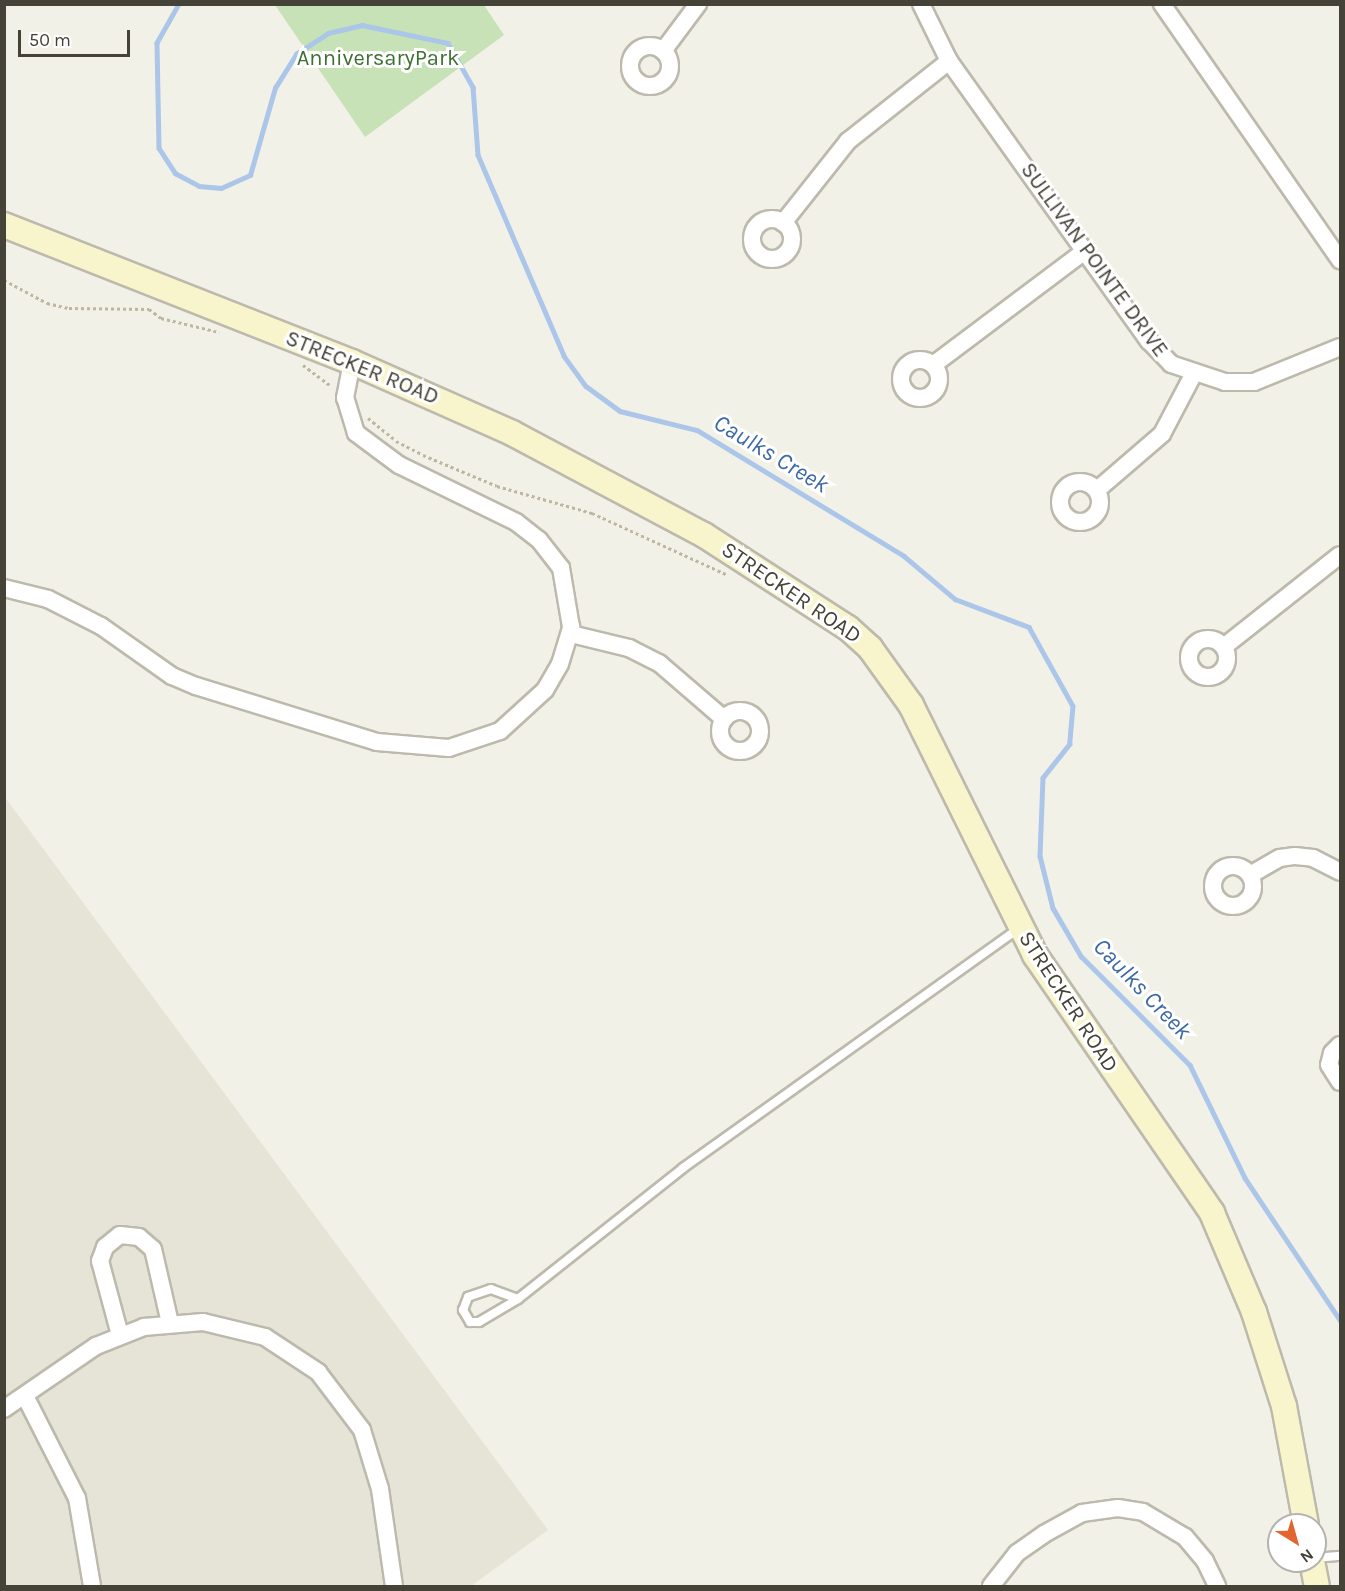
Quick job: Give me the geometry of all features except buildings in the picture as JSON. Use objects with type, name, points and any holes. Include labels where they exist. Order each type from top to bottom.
[{"type":"street","points":[[663,51],[698,4]]},
{"type":"street","name":"SULLIVAN POINTE DRIVE","points":[[921,4],[950,62],[1149,341],[1171,364],[1193,375],[1225,382],[1254,381],[1341,347]]},
{"type":"street","points":[[1162,4],[1341,260]]},
{"type":"street","points":[[783,223],[848,141],[950,62]]},
{"type":"street","name":"STRECKER ROAD","points":[[4,225],[352,362],[630,492],[769,574],[848,628],[895,677],[911,705],[1019,928],[1099,1054],[1179,1161],[1233,1255],[1284,1406],[1304,1513]]},
{"type":"street","points":[[933,364],[1085,251]]},
{"type":"street","points":[[4,588],[48,599],[101,627],[172,676],[196,686],[377,742],[413,748],[449,748],[500,731],[544,690],[571,634],[569,597],[561,568],[539,540],[516,522],[376,451],[356,433],[345,398],[352,362]]},
{"type":"street","points":[[1096,490],[1162,434],[1193,375]]},
{"type":"street","points":[[1226,645],[1341,555]]},
{"type":"street","points":[[571,634],[629,648],[660,663],[724,719]]},
{"type":"street","points":[[1250,875],[1280,858],[1295,856],[1313,858],[1341,872]]},
{"type":"street","points":[[1341,1045],[1332,1053],[1329,1065],[1341,1082]]},
{"type":"street","points":[[120,1335],[100,1261],[105,1247],[120,1235],[139,1237],[153,1249],[170,1323]]},
{"type":"street","points":[[4,1409],[26,1398],[81,1356],[120,1335],[170,1323],[213,1323],[265,1337],[300,1358],[338,1393],[371,1452],[394,1587]]},
{"type":"street","points":[[26,1398],[77,1498],[92,1587]]},
{"type":"street","points":[[991,1587],[1017,1552],[1052,1529],[1082,1514],[1118,1508],[1143,1512],[1185,1537],[1205,1561],[1217,1587]]},
{"type":"lane","points":[[518,1299],[491,1289],[468,1297],[463,1310],[471,1322],[479,1322],[518,1299],[683,1168],[1019,928]]},
{"type":"path","points":[[4,280],[47,303],[149,309],[161,318],[226,333]]},
{"type":"path","points":[[298,362],[396,441],[423,455],[497,486],[592,513],[734,578]]},
{"type":"shaded area","points":[[4,796],[548,1530],[471,1586],[5,1586]]},
{"type":"green space","name":"AnniversaryPark","points":[[275,5],[484,5],[504,35],[365,137]]},
{"type":"waterway","name":"Caulks Creek","points":[[179,4],[157,43],[159,148],[175,173],[199,186],[221,188],[250,175],[275,88],[296,54],[328,33],[362,25],[448,43],[473,87],[478,155],[564,356],[586,386],[620,411],[697,430],[904,556],[955,599],[1029,627],[1073,706],[1070,744],[1043,778],[1040,856],[1053,908],[1081,956],[1190,1065],[1245,1178],[1340,1320]]}]
